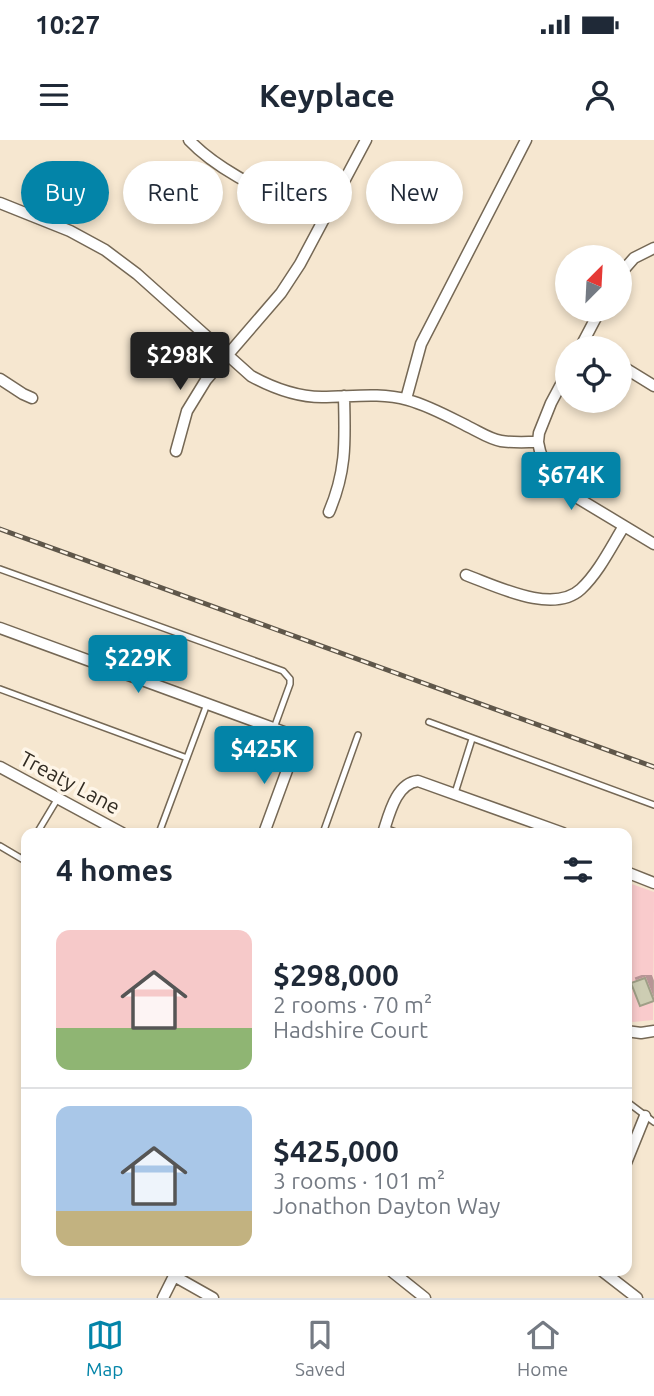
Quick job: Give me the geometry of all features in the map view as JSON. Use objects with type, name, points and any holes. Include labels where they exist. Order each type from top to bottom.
[{"type":"street","points":[[189,140],[209,158],[237,176]]},
{"type":"street","points":[[352,166],[366,140]]},
{"type":"street","points":[[406,399],[421,344],[526,140]]},
{"type":"street","points":[[0,203],[70,231],[105,250],[145,280],[251,376],[284,392],[320,397],[386,396],[406,399],[502,442],[538,442]]},
{"type":"street","points":[[176,452],[187,411],[206,380],[281,293],[321,224]]},
{"type":"street","points":[[632,260],[654,248]]},
{"type":"street","points":[[632,372],[654,386]]},
{"type":"street","points":[[0,379],[32,398]]},
{"type":"street","points":[[329,512],[343,471],[344,396]]},
{"type":"street","points":[[555,397],[542,423],[538,442],[548,473],[566,491],[654,544]]},
{"type":"street","points":[[466,575],[530,598],[555,600],[578,592],[595,573],[624,526]]},
{"type":"street","points":[[0,628],[284,732],[293,746],[293,754],[266,828]]},
{"type":"street","name":"Treaty Lane","points":[[0,767],[113,828]]},
{"type":"street","points":[[385,828],[397,797],[406,785],[413,781],[425,782],[550,828]]},
{"type":"street","points":[[632,874],[654,883]]},
{"type":"street","points":[[632,1032],[654,1031]]},
{"type":"street","points":[[632,1152],[650,1119]]},
{"type":"street","points":[[163,1298],[174,1276]]},
{"type":"street","points":[[180,1276],[214,1298]]},
{"type":"street","points":[[398,1276],[425,1298]]},
{"type":"street","points":[[609,1276],[637,1298]]},
{"type":"lane","points":[[0,569],[283,671],[290,679],[290,684],[274,728]]},
{"type":"lane","points":[[0,688],[187,758]]},
{"type":"lane","points":[[161,828],[207,704]]},
{"type":"lane","points":[[429,722],[654,805]]},
{"type":"lane","points":[[325,828],[358,735]]},
{"type":"lane","points":[[455,793],[472,739]]},
{"type":"lane","points":[[40,828],[58,798]]},
{"type":"lane","points":[[0,846],[21,858]]},
{"type":"lane","points":[[632,1106],[650,1119]]},
{"type":"shaded area","points":[[632,884],[654,892],[653,1020],[633,1022]]},
{"type":"building","points":[[645,978],[654,1001],[640,1006],[632,983]]},
{"type":"railway","points":[[0,529],[654,767]]}]
